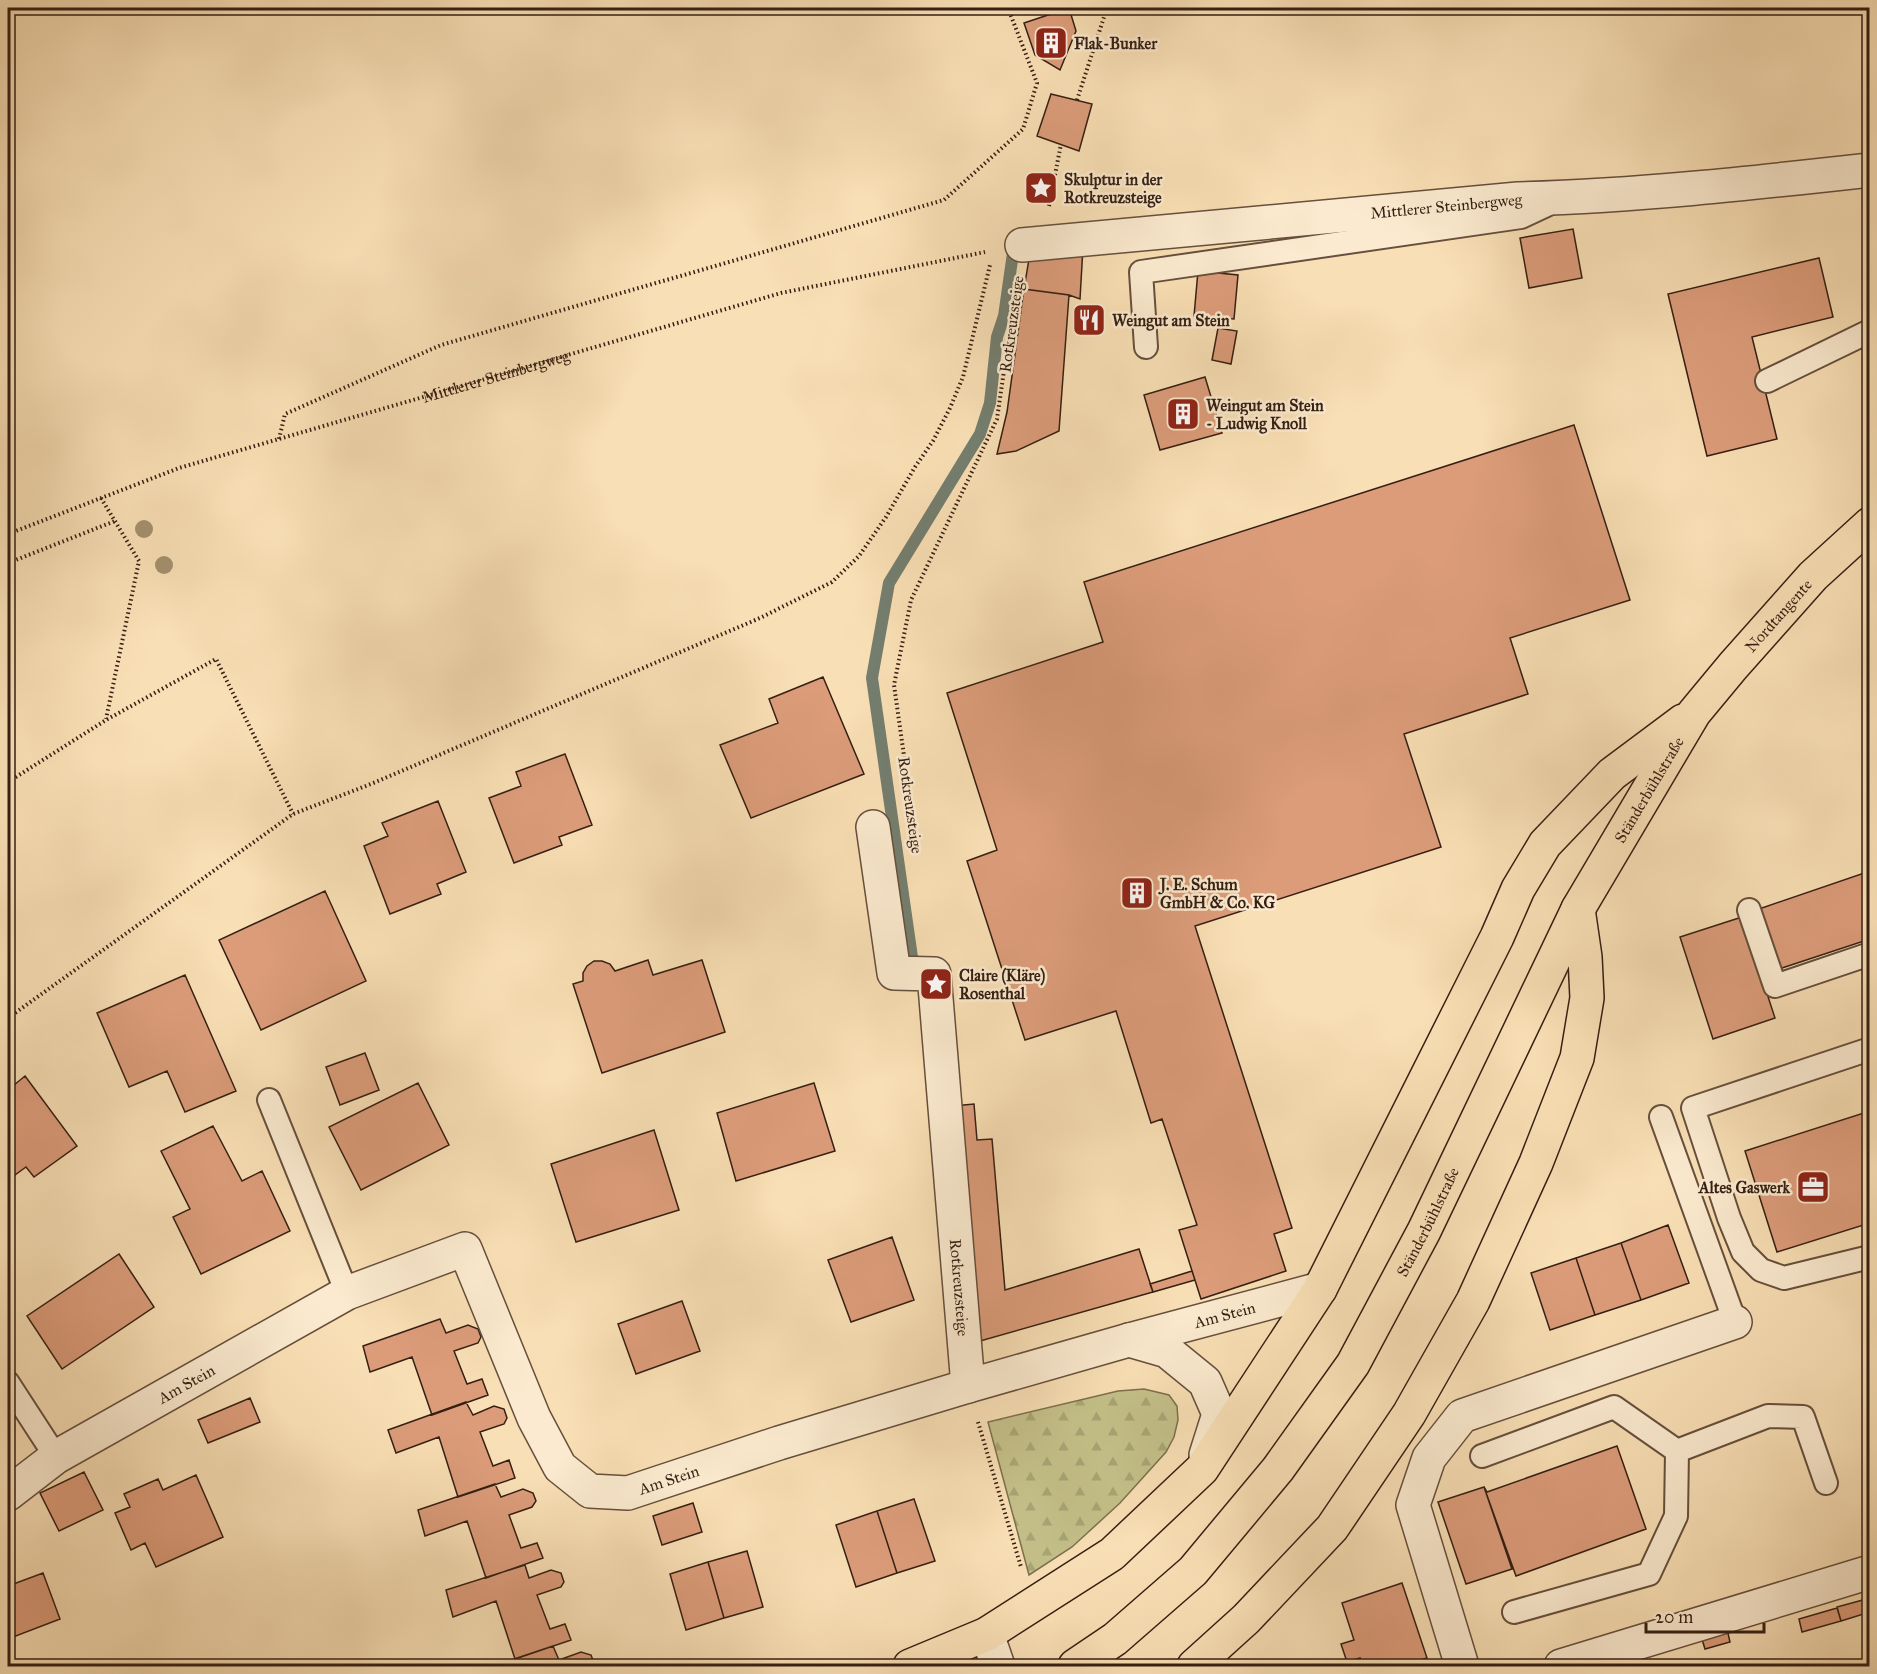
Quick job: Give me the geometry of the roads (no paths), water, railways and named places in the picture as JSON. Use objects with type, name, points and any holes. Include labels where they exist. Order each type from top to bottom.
[{"type":"highway","name":"Nordtangente","points":[[1694,713],[1813,576],[1869,524]]},
{"type":"highway","name":"Ständerbühlstraße","points":[[1075,1666],[1115,1639],[1193,1571],[1278,1469],[1353,1364],[1424,1231],[1578,909],[1694,713]]},
{"type":"highway","points":[[910,1666],[987,1635],[1112,1554],[1202,1469],[1320,1289],[1497,937],[1518,890],[1545,844],[1612,774],[1694,713]]},
{"type":"highway","points":[[1194,1666],[1246,1619],[1332,1528],[1409,1414],[1473,1300],[1536,1163],[1577,1058],[1587,998],[1585,957],[1578,909]]},
{"type":"street","name":"Mittlerer Steinbergweg","points":[[1020,246],[1518,199],[1729,186],[1869,170]]},
{"type":"street","name":"Rotkreuzsteige","points":[[873,827],[894,973],[934,974],[968,1386]]},
{"type":"street","name":"Am Stein","points":[[8,1494],[56,1457],[347,1293],[465,1249],[534,1418],[560,1467],[590,1491],[628,1493],[779,1443],[968,1386],[1320,1289]]},
{"type":"street","points":[[1462,1666],[1413,1505],[1429,1458],[1462,1416],[1735,1322]]},
{"type":"street","points":[[1129,1340],[1167,1351],[1205,1382],[1219,1414],[1202,1469]]},
{"type":"street","points":[[1561,1666],[1869,1572]]},
{"type":"street","points":[[987,1635],[998,1666]]},
{"type":"lane","points":[[1146,347],[1141,272],[1521,217],[1561,198]]},
{"type":"lane","points":[[1767,381],[1869,330]]},
{"type":"lane","points":[[1749,910],[1775,986],[1869,954]]},
{"type":"lane","points":[[1869,1049],[1693,1108],[1729,1218],[1743,1252],[1761,1270],[1784,1278],[1869,1257]]},
{"type":"lane","points":[[269,1100],[347,1293]]},
{"type":"lane","points":[[1661,1117],[1735,1322]]},
{"type":"lane","points":[[8,1383],[56,1457]]},
{"type":"lane","points":[[1482,1456],[1614,1407],[1677,1451]]},
{"type":"lane","points":[[1677,1451],[1768,1416],[1803,1417],[1826,1483]]},
{"type":"lane","points":[[1514,1612],[1649,1574],[1676,1516],[1677,1451]]},
{"type":"waterway","points":[[914,971],[872,678],[889,583],[980,434],[990,403],[997,337],[1004,316],[1013,253]]},
{"type":"place","name":"Flak-Bunker","points":[[1051,43]]},
{"type":"place","name":"Skulptur in der Rotkreuzsteige","points":[[1041,188]]},
{"type":"place","name":"Weingut am Stein","points":[[1089,320]]},
{"type":"place","name":"Weingut am Stein - Ludwig Knoll","points":[[1183,414]]},
{"type":"place","name":"J. E. Schum GmbH & Co. KG","points":[[1137,893]]},
{"type":"place","name":"Claire (Kläre) Rosenthal","points":[[936,984]]},
{"type":"place","name":"Altes Gaswerk","points":[[1813,1187]]}]
